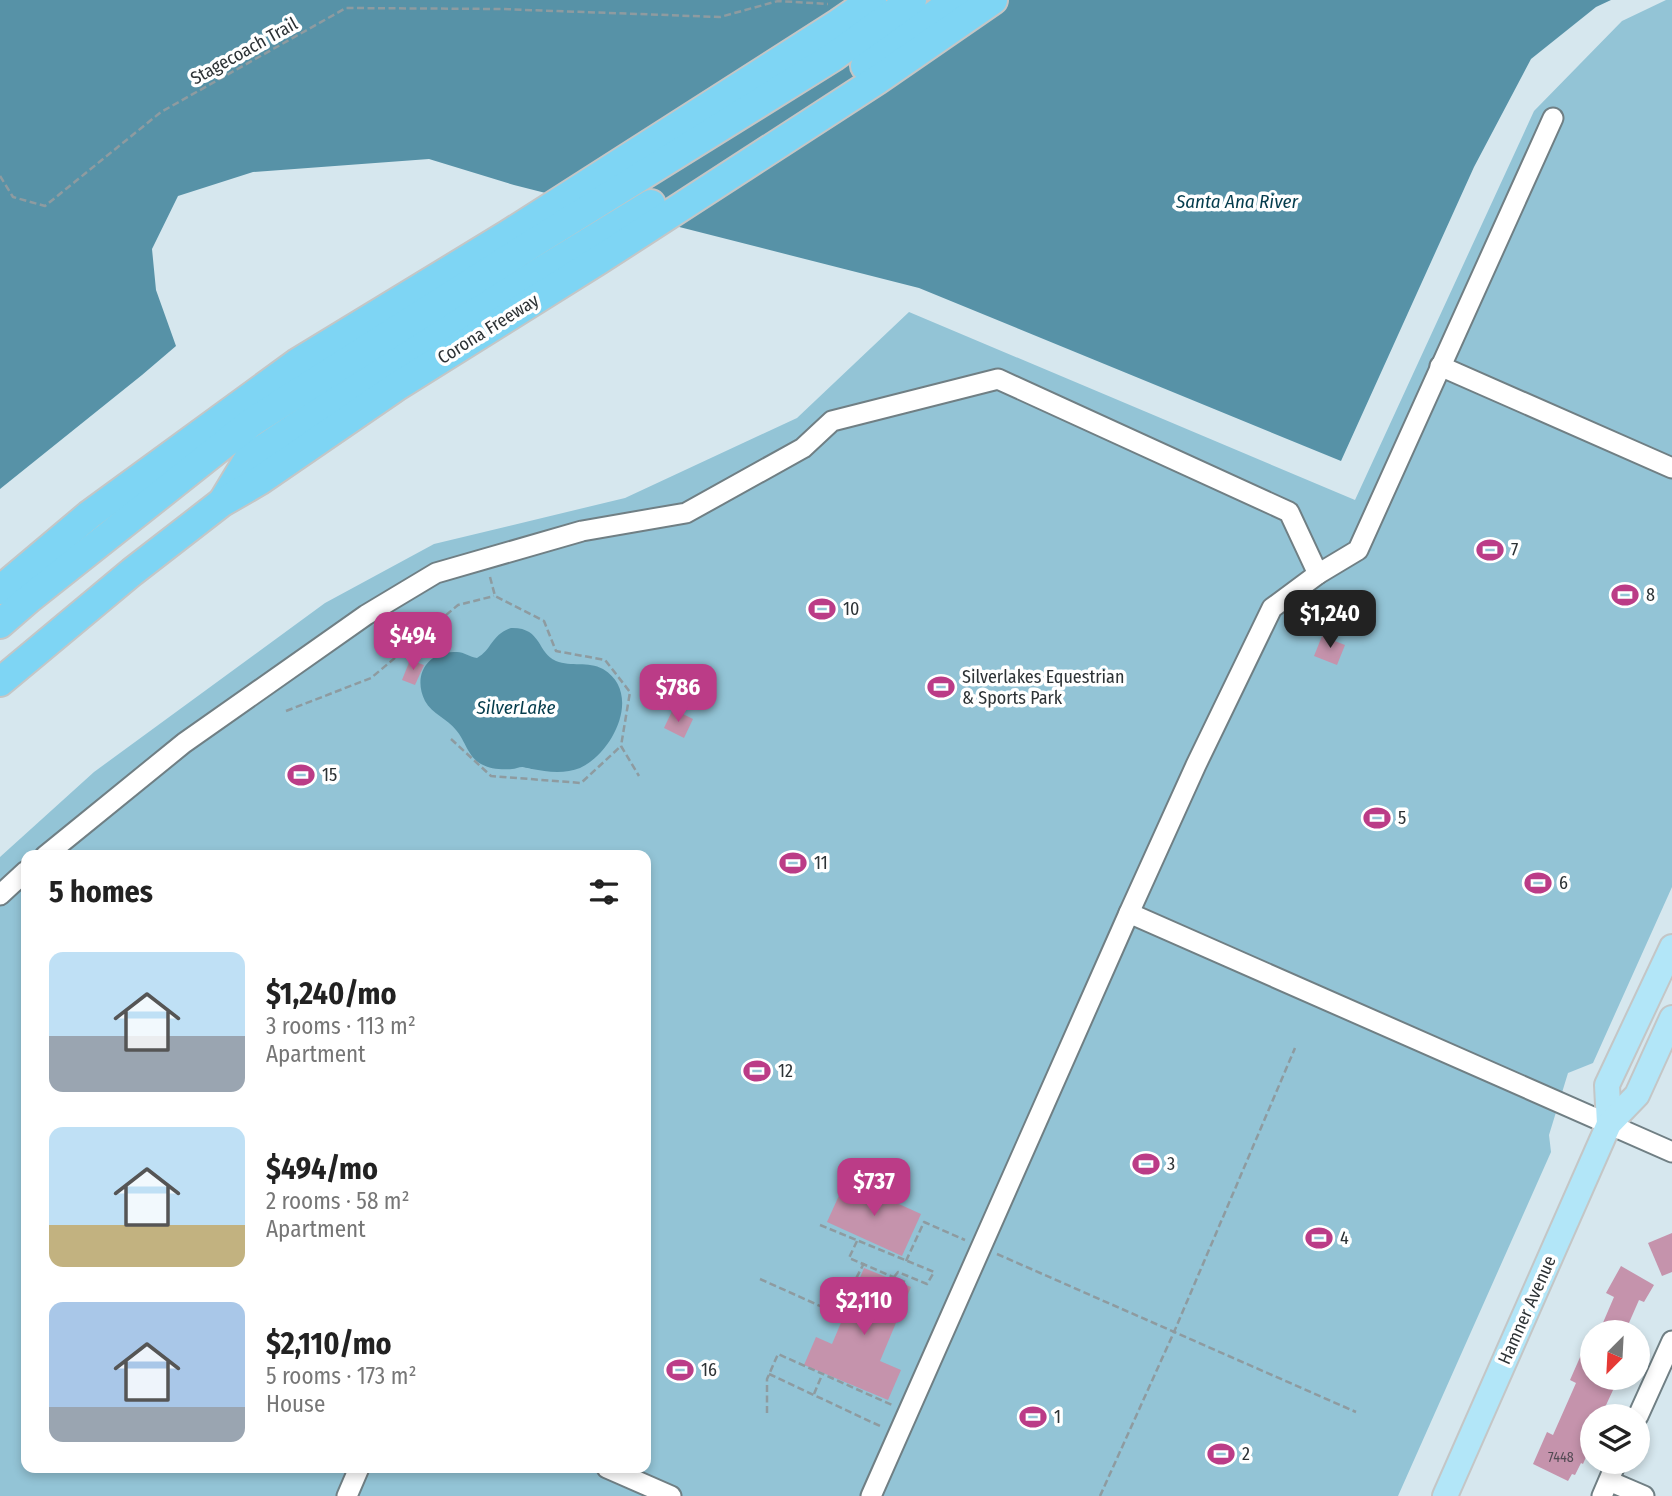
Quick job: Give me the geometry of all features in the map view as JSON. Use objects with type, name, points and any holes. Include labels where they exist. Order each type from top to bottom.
[{"type":"highway","points":[[0,590],[89,515],[297,363],[508,234],[872,0]]},
{"type":"highway","points":[[0,624],[252,422],[833,57],[912,0]]},
{"type":"highway","points":[[587,255],[692,179],[868,64],[955,0]]},
{"type":"highway","name":"Corona Freeway","points":[[0,682],[132,572],[221,503],[259,481],[587,255],[877,80],[993,0]]},
{"type":"main road","name":"Hamner Avenue","points":[[1609,1124],[1607,1085],[1672,947]]},
{"type":"main road","name":"Hamner Avenue","points":[[1445,1496],[1609,1124],[1637,1095],[1672,1018]]},
{"type":"street","points":[[871,1496],[1129,913],[1196,765],[1272,608],[1318,574],[1358,550],[1553,118]]},
{"type":"street","points":[[1440,366],[1672,468]]},
{"type":"street","points":[[52,850],[184,743],[366,615],[436,573],[582,531],[687,513],[803,448],[832,421],[998,379],[1289,512],[1318,574]]},
{"type":"street","points":[[0,895],[21,876]]},
{"type":"street","points":[[1129,913],[1672,1152]]},
{"type":"street","points":[[1643,1404],[1672,1340]]},
{"type":"street","points":[[346,1496],[357,1473]]},
{"type":"street","points":[[618,1473],[671,1496]]},
{"type":"street","points":[[1605,1488],[1644,1496]]},
{"type":"path","name":"Stagecoach Trail","points":[[0,176],[13,197],[45,206],[161,111],[346,8],[501,9],[720,17],[778,1],[836,5]]},
{"type":"path","points":[[485,559],[495,596]]},
{"type":"path","points":[[286,711],[370,678],[458,606],[495,596],[544,621],[556,651],[605,660],[630,692],[621,746],[581,783],[491,776],[451,739]]},
{"type":"path","points":[[621,746],[639,776]]},
{"type":"path","points":[[1100,1496],[1174,1332],[1295,1048]]},
{"type":"path","points":[[906,1261],[924,1222],[1356,1412]]},
{"type":"path","points":[[820,1225],[934,1272],[927,1284],[898,1272],[894,1277]]},
{"type":"path","points":[[858,1241],[849,1258],[905,1282]]},
{"type":"path","points":[[760,1279],[838,1314],[864,1263]]},
{"type":"path","points":[[767,1413],[767,1379],[778,1354],[892,1405]]},
{"type":"path","points":[[769,1374],[880,1426]]},
{"type":"path","points":[[814,1394],[823,1374]]},
{"type":"shaded area","name":"Silverlakes Equestrian & Sports Park","points":[[1666,0],[1672,0],[1672,887],[1593,1063],[1568,1073],[1549,1135],[1551,1152],[1398,1496],[0,1496],[0,857],[94,772],[325,603],[434,544],[625,498],[797,418],[909,312],[1355,500],[1534,111],[1622,21]]},
{"type":"water","name":"Santa Ana River","points":[[0,0],[1611,0],[1596,7],[1531,59],[1474,167],[1341,461],[919,288],[514,185],[429,159],[253,172],[178,196],[152,249],[156,290],[176,346],[0,489]]},
{"type":"water","name":"SilverLake","points":[[511,628],[521,629],[534,636],[545,652],[556,661],[603,669],[615,680],[621,692],[619,722],[612,736],[603,750],[580,768],[556,772],[522,767],[500,769],[485,766],[473,757],[453,726],[425,701],[420,682],[425,666],[431,660],[447,652],[477,658],[495,638]]},
{"type":"building","points":[[1322,636],[1345,645],[1337,665],[1314,656]]},
{"type":"building","points":[[410,660],[424,665],[415,685],[402,680]]},
{"type":"building","points":[[673,709],[693,719],[684,738],[664,728]]},
{"type":"building","points":[[846,1180],[921,1214],[902,1256],[827,1222]]},
{"type":"building","points":[[1672,1233],[1672,1272],[1662,1276],[1648,1243]]},
{"type":"building","points":[[1621,1266],[1654,1285],[1644,1302],[1639,1300],[1630,1320],[1604,1320],[1614,1297],[1606,1293]]},
{"type":"building","points":[[864,1268],[911,1287],[880,1361],[901,1370],[888,1400],[804,1365],[816,1337],[832,1344]]},
{"type":"building","points":[[1580,1357],[1580,1390],[1613,1390],[1607,1404],[1580,1404],[1580,1465],[1568,1481],[1533,1464],[1547,1432],[1553,1435],[1576,1383],[1570,1380]]},
{"type":"place","name":"7","points":[[1490,550]]},
{"type":"place","name":"8","points":[[1625,595]]},
{"type":"place","name":"10","points":[[822,609]]},
{"type":"place","name":"Silverlakes Equestrian & Sports Park","points":[[941,687]]},
{"type":"place","name":"15","points":[[301,775]]},
{"type":"place","name":"5","points":[[1377,818]]},
{"type":"place","name":"11","points":[[793,863]]},
{"type":"place","name":"6","points":[[1538,883]]},
{"type":"place","name":"12","points":[[757,1071]]},
{"type":"place","name":"3","points":[[1146,1164]]},
{"type":"place","name":"4","points":[[1319,1238]]},
{"type":"place","name":"16","points":[[680,1370]]},
{"type":"place","name":"1","points":[[1033,1417]]},
{"type":"place","name":"2","points":[[1221,1454]]}]
